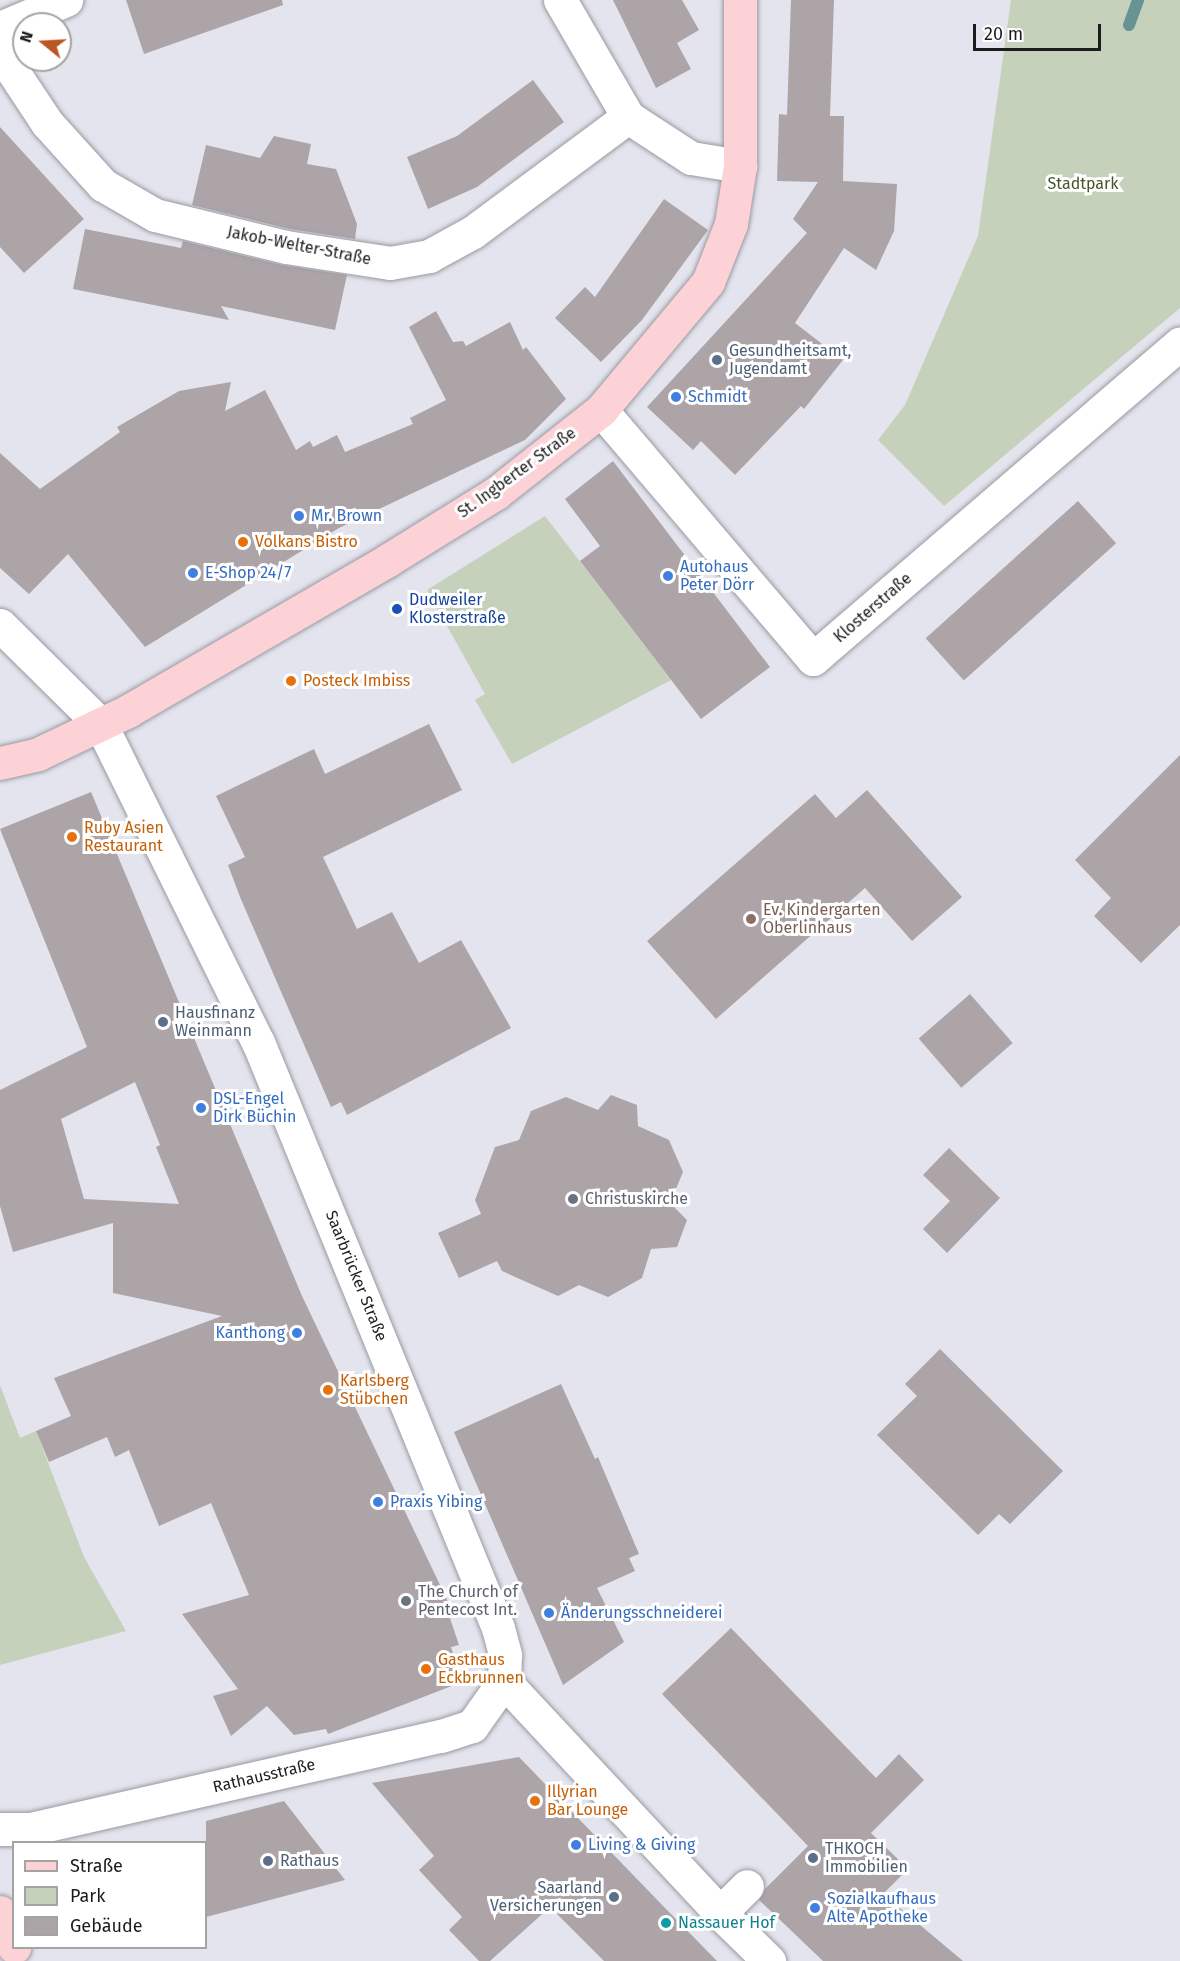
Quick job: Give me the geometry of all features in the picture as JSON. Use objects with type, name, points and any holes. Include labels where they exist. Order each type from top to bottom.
[{"type":"main road","name":"St. Ingberter Straße","points":[[0,763],[38,754],[101,725],[388,560],[496,493],[601,410],[708,282],[731,224],[740,166],[740,0]]},
{"type":"main road","points":[[0,1912],[12,1942]]},
{"type":"street","points":[[0,28],[66,0]]},
{"type":"street","points":[[560,0],[628,117],[691,158],[740,166]]},
{"type":"street","name":"Jakob-Welter-Straße","points":[[0,52],[47,123],[103,185],[155,215],[286,247],[390,263],[429,256],[473,232],[628,117]]},
{"type":"street","name":"Klosterstraße","points":[[601,410],[813,659],[1180,343]]},
{"type":"street","name":"Saarbrücker Straße","points":[[0,625],[101,725],[258,1042],[297,1132],[498,1628],[505,1655],[504,1681]]},
{"type":"street","points":[[504,1681],[720,1913],[769,1961]]},
{"type":"street","name":"Rathausstraße","points":[[0,1828],[30,1829],[441,1736],[472,1726],[504,1681]]},
{"type":"street","points":[[720,1913],[747,1886]]},
{"type":"green space","name":"Stadtpark","points":[[1011,0],[1180,0],[1180,308],[944,506],[878,440],[905,405],[978,236]]},
{"type":"green space","points":[[545,516],[671,680],[512,764],[475,700],[485,694],[427,590]]},
{"type":"green space","points":[[0,1385],[20,1438],[36,1431],[84,1557],[126,1631],[0,1665]]},
{"type":"building","points":[[126,0],[282,0],[283,5],[144,54]]},
{"type":"building","points":[[613,0],[682,0],[699,30],[677,43],[691,69],[656,88]]},
{"type":"building","points":[[791,0],[834,0],[830,116],[844,116],[843,181],[897,184],[894,231],[876,270],[844,248],[795,323],[843,360],[804,409],[801,406],[735,475],[701,441],[693,450],[647,407],[807,233],[793,219],[818,182],[777,181],[779,114],[787,115]]},
{"type":"building","points":[[533,80],[564,122],[477,187],[428,209],[407,157],[457,136]]},
{"type":"building","points":[[0,127],[84,219],[24,273],[0,247]]},
{"type":"building","points":[[274,136],[311,144],[307,164],[336,169],[357,224],[355,239],[290,229],[192,205],[206,145],[260,158]]},
{"type":"building","points":[[664,199],[708,230],[642,320],[601,362],[555,318],[585,287],[595,297]]},
{"type":"building","points":[[85,229],[181,248],[183,241],[282,265],[347,275],[335,330],[221,306],[229,320],[73,289]]},
{"type":"building","points":[[436,311],[453,342],[463,341],[466,346],[510,322],[523,350],[526,347],[566,399],[525,440],[339,528],[145,647],[68,554],[29,594],[0,568],[0,453],[40,489],[120,432],[117,427],[179,391],[231,382],[225,411],[265,390],[296,450],[310,441],[313,447],[337,435],[345,452],[413,424],[410,418],[446,400],[409,327]]},
{"type":"building","points":[[613,461],[770,667],[701,719],[580,561],[600,546],[565,499]]},
{"type":"building","points":[[1078,501],[1116,543],[964,681],[926,638]]},
{"type":"building","points":[[429,724],[462,790],[323,857],[357,929],[392,912],[419,963],[461,940],[511,1028],[347,1115],[341,1102],[331,1107],[240,897],[228,865],[245,857],[216,796],[314,749],[325,774]]},
{"type":"building","points":[[1180,755],[1180,925],[1141,963],[1094,916],[1111,898],[1075,860]]},
{"type":"building","name":"Ev. Kindergarten Oberlinhaus","points":[[867,790],[962,897],[912,941],[865,888],[716,1019],[647,941],[815,794],[836,818]]},
{"type":"building","points":[[91,792],[302,1296],[452,1610],[448,1612],[459,1645],[451,1647],[462,1682],[328,1734],[326,1729],[294,1735],[267,1706],[231,1736],[213,1696],[238,1689],[182,1614],[249,1595],[211,1503],[159,1526],[129,1450],[115,1457],[107,1437],[49,1462],[36,1431],[71,1416],[54,1378],[222,1316],[113,1293],[113,1223],[13,1252],[0,1206],[0,1090],[87,1047],[0,829]],"holes":[[[135,1082],[160,1145],[156,1147],[179,1204],[84,1199],[61,1119]]]},
{"type":"building","points":[[970,994],[1013,1043],[961,1088],[919,1039]]},
{"type":"building","name":"Christuskirche","points":[[611,1095],[637,1105],[638,1126],[669,1140],[683,1172],[670,1203],[687,1220],[677,1247],[651,1249],[642,1278],[608,1297],[579,1285],[558,1296],[502,1271],[497,1261],[459,1278],[438,1233],[481,1214],[475,1200],[495,1147],[519,1140],[531,1111],[566,1097],[598,1110]]},
{"type":"building","points":[[949,1148],[1000,1198],[947,1253],[923,1229],[950,1201],[923,1175]]},
{"type":"building","points":[[940,1349],[1063,1471],[1010,1524],[999,1514],[978,1535],[877,1435],[917,1396],[905,1384]]},
{"type":"building","points":[[561,1384],[595,1459],[598,1457],[639,1554],[629,1558],[635,1571],[597,1588],[624,1642],[563,1685],[454,1432]]},
{"type":"building","points":[[731,1628],[876,1778],[899,1754],[924,1780],[871,1833],[908,1869],[883,1894],[963,1961],[823,1961],[759,1900],[765,1889],[808,1846],[662,1694]]},
{"type":"building","points":[[519,1757],[717,1961],[604,1961],[550,1907],[490,1961],[479,1961],[449,1930],[462,1917],[419,1870],[434,1856],[372,1783]]},
{"type":"building","name":"Rathaus","points":[[284,1801],[345,1880],[207,1917],[206,1821]]},
{"type":"waterway","points":[[1129,25],[1138,0]]},
{"type":"place","name":"Gesundheitsamt, Jugendamt","points":[[717,360]]},
{"type":"place","name":"Schmidt","points":[[676,397]]},
{"type":"place","name":"Mr. Brown","points":[[299,516]]},
{"type":"place","name":"Volkans Bistro","points":[[243,542]]},
{"type":"place","name":"E-Shop 24/7","points":[[193,573]]},
{"type":"place","name":"Autohaus Peter Dörr","points":[[668,576]]},
{"type":"place","name":"Dudweiler Klosterstraße","points":[[397,609]]},
{"type":"place","name":"Posteck Imbiss","points":[[291,681]]},
{"type":"place","name":"Ruby Asien Restaurant","points":[[72,837]]},
{"type":"place","name":"Ev. Kindergarten Oberlinhaus","points":[[751,919]]},
{"type":"place","name":"Hausfinanz Weinmann","points":[[163,1022]]},
{"type":"place","name":"DSL-Engel Dirk Büchin","points":[[201,1108]]},
{"type":"place","name":"Christuskirche","points":[[573,1199]]},
{"type":"place","name":"Kanthong","points":[[297,1333]]},
{"type":"place","name":"Karlsberg Stübchen","points":[[328,1390]]},
{"type":"place","name":"Praxis Yibing","points":[[378,1502]]},
{"type":"place","name":"The Church of Pentecost Int.","points":[[406,1601]]},
{"type":"place","name":"Änderungsschneiderei","points":[[549,1613]]},
{"type":"place","name":"Gasthaus Eckbrunnen","points":[[426,1669]]},
{"type":"place","name":"Illyrian Bar Lounge","points":[[535,1801]]},
{"type":"place","name":"Living & Giving","points":[[576,1845]]},
{"type":"place","name":"THKOCH Immobilien","points":[[813,1858]]},
{"type":"place","name":"Rathaus","points":[[268,1861]]},
{"type":"place","name":"Saarland Versicherungen","points":[[614,1897]]},
{"type":"place","name":"Sozialkaufhaus Alte Apotheke","points":[[815,1908]]},
{"type":"place","name":"Nassauer Hof","points":[[666,1923]]}]
